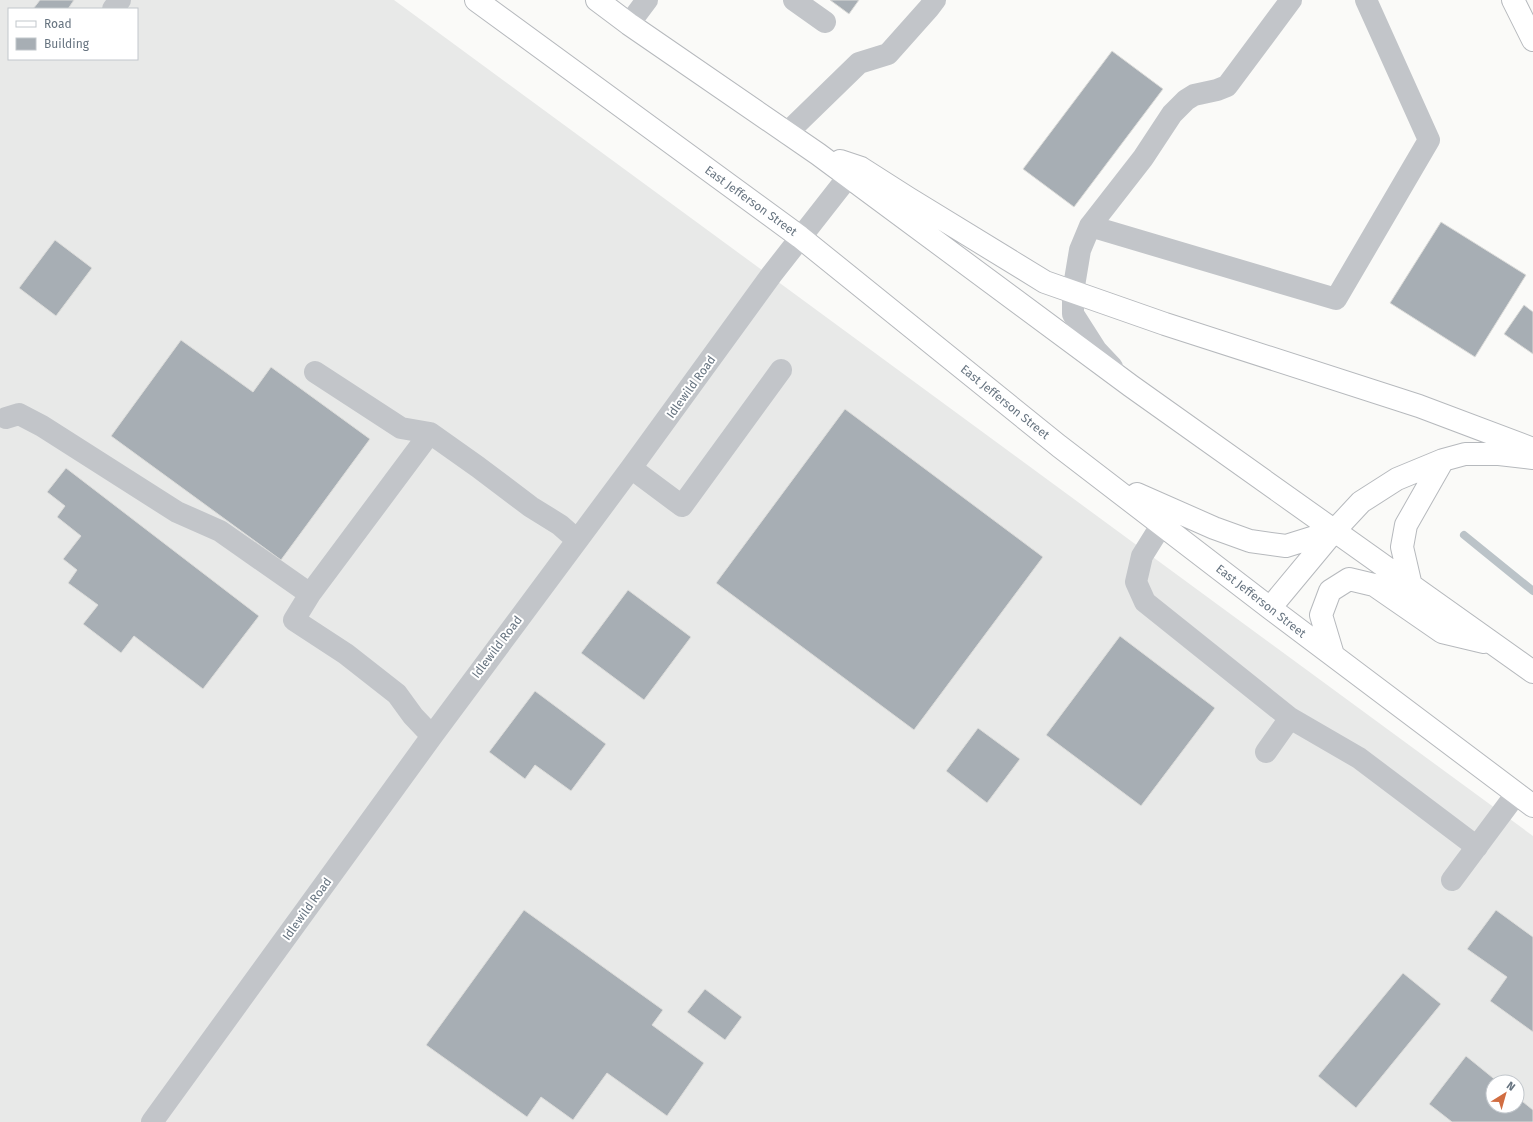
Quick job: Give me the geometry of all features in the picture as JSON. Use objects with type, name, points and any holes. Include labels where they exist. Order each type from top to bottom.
[{"type":"main road","name":"East Jefferson Street","points":[[476,0],[800,237],[1059,446],[1333,656],[1525,800]]},
{"type":"main road","points":[[597,0],[629,24],[818,154],[1131,386],[1533,672]]},
{"type":"main road","points":[[1512,0],[1533,39]]},
{"type":"main road","points":[[818,154],[861,168],[1045,282],[1165,324],[1419,406],[1533,449]]},
{"type":"main road","points":[[1270,608],[1334,531],[1361,502],[1397,479],[1443,460],[1465,454],[1499,454],[1533,458]]},
{"type":"main road","points":[[1411,586],[1402,547],[1406,525],[1443,460]]},
{"type":"main road","points":[[1105,480],[1214,528],[1250,541],[1286,546],[1334,531]]},
{"type":"main road","points":[[1333,656],[1321,615],[1330,591],[1349,579],[1374,585],[1442,632],[1493,644]]},
{"type":"street","points":[[114,8],[120,0]]},
{"type":"street","points":[[629,24],[647,0]]},
{"type":"street","points":[[794,0],[825,22]]},
{"type":"street","points":[[787,133],[859,63],[888,54],[930,8],[935,0]]},
{"type":"street","points":[[1131,386],[1096,350],[1073,314],[1073,292],[1080,250],[1090,226],[1143,158],[1172,114],[1186,100],[1194,95],[1217,90],[1227,86],[1291,0]]},
{"type":"street","points":[[1090,226],[1336,299],[1429,140],[1366,0]]},
{"type":"street","name":"Idlewild Road","points":[[152,1122],[432,736],[800,237],[848,176]]},
{"type":"street","points":[[631,468],[682,506],[781,370]]},
{"type":"street","points":[[315,372],[401,428],[430,433],[478,466],[531,507],[560,525],[577,540]]},
{"type":"street","points":[[6,418],[19,414],[42,426],[177,512],[220,531],[310,594]]},
{"type":"street","points":[[430,433],[310,594],[294,620],[346,654],[397,694],[413,716],[432,736]]},
{"type":"street","points":[[1162,524],[1142,556],[1136,582],[1145,602],[1290,718],[1359,758],[1477,847]]},
{"type":"street","points":[[1266,752],[1290,718]]},
{"type":"street","points":[[1452,880],[1477,847],[1525,800]]},
{"type":"shaded area","points":[[0,0],[394,0],[1533,836],[1533,1122],[0,1122]]},
{"type":"building","points":[[40,0],[74,0],[69,8],[34,8]]},
{"type":"building","points":[[830,0],[859,0],[849,14]]},
{"type":"building","points":[[1112,51],[1163,89],[1074,207],[1023,169]]},
{"type":"building","points":[[1441,222],[1526,275],[1475,357],[1390,303]]},
{"type":"building","points":[[55,240],[92,268],[56,316],[19,288]]},
{"type":"building","points":[[1524,305],[1533,312],[1533,354],[1504,334]]},
{"type":"building","points":[[181,340],[253,392],[271,367],[370,439],[281,560],[111,436]]},
{"type":"building","points":[[845,409],[1043,557],[914,730],[716,583]]},
{"type":"building","points":[[66,468],[259,616],[203,689],[134,636],[121,653],[83,624],[98,605],[68,583],[77,570],[63,559],[81,536],[57,517],[65,506],[47,492]]},
{"type":"building","points":[[628,590],[691,637],[644,700],[581,653]]},
{"type":"building","points":[[1120,636],[1215,708],[1141,806],[1046,735]]},
{"type":"building","points":[[535,691],[606,744],[571,791],[535,765],[525,779],[489,752]]},
{"type":"building","points":[[978,728],[1020,759],[987,803],[946,771]]},
{"type":"building","points":[[524,910],[663,1010],[652,1025],[704,1063],[667,1116],[607,1073],[573,1120],[541,1097],[527,1117],[426,1045]]},
{"type":"building","points":[[1496,910],[1533,937],[1533,1032],[1490,1001],[1507,977],[1467,949]]},
{"type":"building","points":[[1403,973],[1441,1004],[1356,1108],[1318,1076]]},
{"type":"building","points":[[705,989],[742,1017],[725,1040],[687,1012]]},
{"type":"building","points":[[1466,1056],[1488,1074],[1485,1074],[1485,1114],[1525,1114],[1525,1104],[1533,1110],[1533,1122],[1452,1122],[1429,1104]]},
{"type":"waterway","points":[[1464,535],[1533,591]]}]
